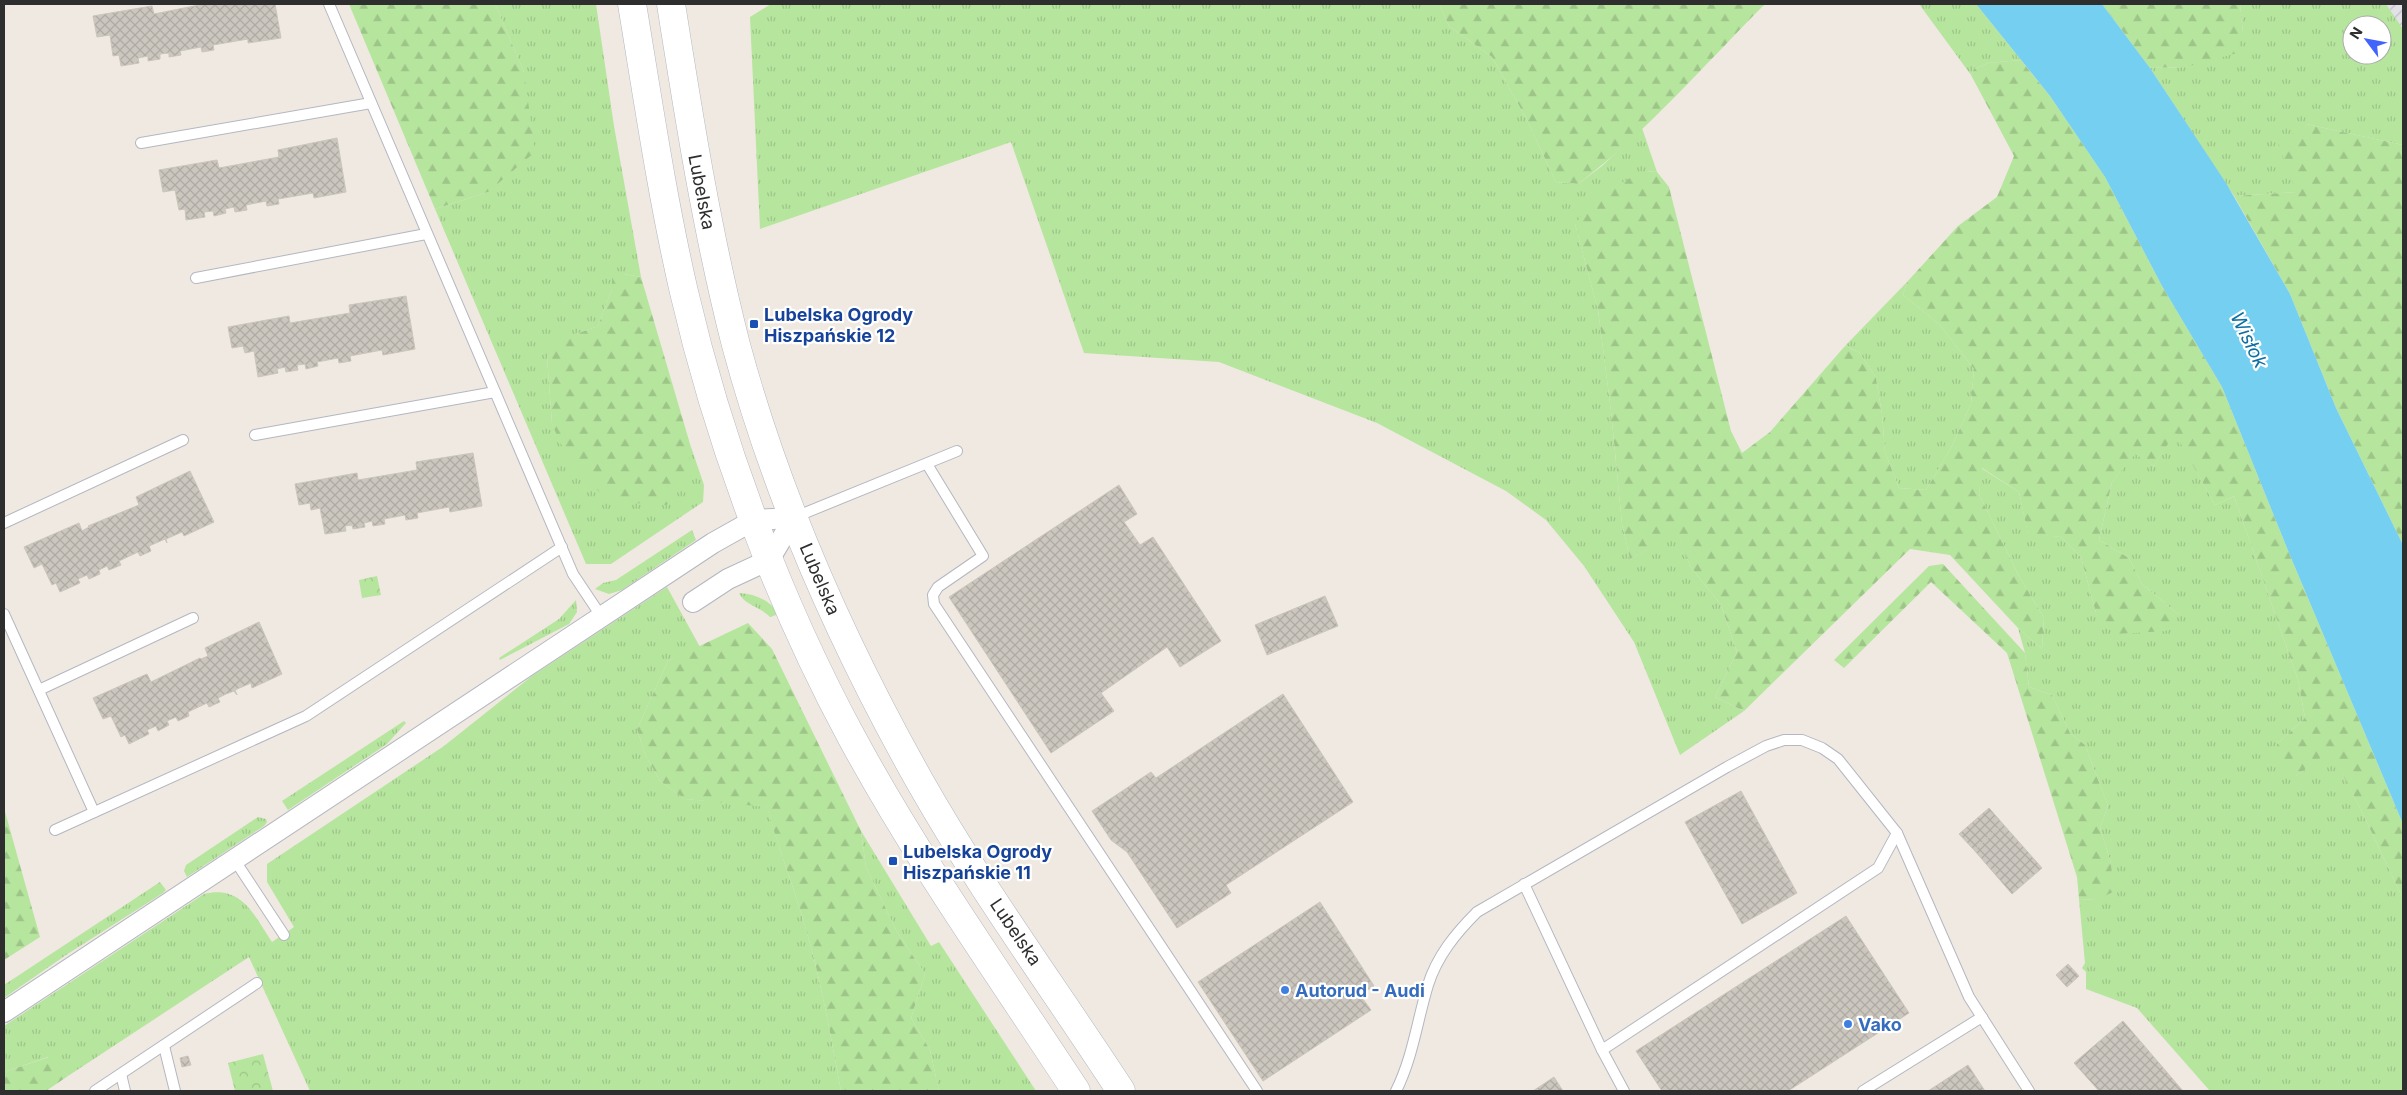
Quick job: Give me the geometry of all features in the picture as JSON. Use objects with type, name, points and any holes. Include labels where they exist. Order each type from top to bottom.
[{"type":"main road","points":[[632,4],[655,149],[684,295],[718,414],[769,560],[798,628],[851,736],[967,926],[1076,1091]]},
{"type":"main road","name":"Lubelska","points":[[671,4],[693,146],[717,265],[737,346],[754,404],[794,518],[844,636],[895,737],[969,864],[1121,1091]]},
{"type":"main road","points":[[967,926],[980,928],[988,924],[993,919],[998,905]]},
{"type":"street","points":[[4,1012],[713,543],[754,520],[794,518]]},
{"type":"street","points":[[692,602],[728,579],[769,560],[794,518]]},
{"type":"lane","points":[[329,4],[426,234],[562,547],[574,574],[601,616]]},
{"type":"lane","points":[[141,143],[371,103]]},
{"type":"lane","points":[[196,278],[426,234]]},
{"type":"lane","points":[[256,435],[495,392]]},
{"type":"lane","points":[[4,523],[183,440]]},
{"type":"lane","points":[[794,518],[956,451]]},
{"type":"lane","points":[[927,464],[983,556],[938,587],[933,594],[934,604],[1257,1091]]},
{"type":"lane","points":[[55,830],[306,716],[562,547]]},
{"type":"lane","points":[[4,614],[94,812]]},
{"type":"lane","points":[[39,690],[193,618]]},
{"type":"lane","points":[[1396,1091],[1412,1054],[1428,983],[1442,954],[1458,931],[1477,912],[1727,767],[1766,746],[1784,740],[1802,740],[1822,748],[1838,759],[1897,832],[1969,998],[2029,1091]]},
{"type":"lane","points":[[1602,1050],[1878,868],[1897,832]]},
{"type":"lane","points":[[234,859],[284,935]]},
{"type":"lane","points":[[1524,884],[1602,1050],[1624,1091]]},
{"type":"lane","points":[[95,1091],[258,984]]},
{"type":"lane","points":[[1863,1091],[1982,1017]]},
{"type":"lane","points":[[164,1046],[175,1091]]},
{"type":"lane","points":[[121,1074],[125,1091]]},
{"type":"shaded area","points":[[2386,4],[2403,4],[2403,29]]},
{"type":"green space","points":[[349,4],[495,4],[524,72],[535,152],[488,192],[435,209]]},
{"type":"green space","points":[[495,4],[596,4],[614,126],[641,277],[624,274],[612,289],[598,326],[576,334],[547,356],[552,424],[599,492],[690,463],[690,444],[704,485],[703,502],[611,564],[586,564],[435,209],[488,192],[524,72]]},
{"type":"green space","points":[[771,4],[1439,4],[1449,26],[1492,57],[1526,118],[1556,182],[1578,184],[1602,166],[1642,128],[1657,172],[1643,171],[1575,224],[1598,310],[1611,411],[1622,524],[1630,559],[1678,533],[1690,566],[1721,605],[1737,652],[1715,697],[1744,711],[1680,755],[1634,642],[1584,566],[1546,520],[1506,491],[1377,423],[1219,362],[1084,353],[1011,142],[760,229],[750,17]]},
{"type":"green space","points":[[1439,4],[1765,4],[1652,120],[1578,184],[1556,182],[1526,118],[1492,57],[1449,26]]},
{"type":"green space","points":[[1919,4],[1976,4],[2021,60],[1988,63],[1974,69],[1971,75]]},
{"type":"green space","points":[[2102,4],[2240,4],[2243,33],[2237,53],[2186,67],[2150,68]]},
{"type":"green space","points":[[2240,4],[2386,4],[2403,29],[2403,145],[2306,124],[2296,192],[2234,196],[2150,68],[2186,67],[2243,33]]},
{"type":"green space","points":[[2021,60],[2050,96],[2105,177],[2162,286],[2222,387],[2289,553],[2403,824],[2403,899],[2330,750],[2296,776],[2277,762],[2277,744],[2305,718],[2298,680],[2234,496],[2215,505],[2175,433],[2154,466],[2135,454],[2112,482],[2099,540],[2129,558],[2142,584],[2179,615],[2166,631],[2117,634],[2096,613],[2081,557],[2061,537],[2028,534],[2019,492],[1982,468],[1979,494],[2019,576],[2044,618],[2042,649],[2018,628],[1950,555],[1910,549],[1744,711],[1715,697],[1737,652],[1721,605],[1690,566],[1678,534],[1630,559],[1622,524],[1611,411],[1598,310],[1575,224],[1597,196],[1643,171],[1657,172],[1669,187],[1731,431],[1742,453],[1770,432],[1845,346],[1859,352],[1876,378],[1882,414],[1885,452],[1899,488],[1926,490],[1951,448],[1971,404],[1974,369],[1939,324],[1903,295],[1907,282],[1958,226],[1997,197],[2014,156],[1971,75],[1974,69],[1988,63]]},
{"type":"green space","points":[[2306,124],[2403,145],[2403,545],[2336,408],[2290,294],[2234,196],[2296,192],[2278,144]]},
{"type":"green space","points":[[624,274],[641,277],[690,444],[690,463],[667,505],[634,503],[599,492],[561,444],[552,424],[547,356],[559,334],[576,334],[598,326],[612,289],[612,278]]},
{"type":"green space","points":[[1907,282],[1903,295],[1939,324],[1974,369],[1971,404],[1951,448],[1926,490],[1899,488],[1885,452],[1882,414],[1876,378],[1859,352],[1845,346]]},
{"type":"green space","points":[[2175,432],[2215,505],[2234,496],[2298,680],[2305,718],[2277,744],[2296,776],[2330,749],[2403,899],[2403,1091],[2210,1091],[2137,1008],[2086,989],[2086,972],[2082,968],[2085,963],[2079,899],[2096,900],[2111,863],[2100,828],[2108,806],[2085,745],[2070,733],[2052,695],[2029,687],[2025,653],[2018,628],[2042,649],[2044,618],[2019,576],[1979,494],[1981,468],[2019,492],[2028,533],[2061,537],[2081,557],[2096,613],[2179,615],[2142,584],[2129,558],[2099,540],[2112,482],[2135,453],[2154,466]]},
{"type":"green space","points":[[692,530],[696,540],[622,590],[609,594],[595,589],[603,583],[616,580]]},
{"type":"green space","points":[[1943,564],[2025,653],[2029,687],[2052,695],[2070,733],[2085,745],[2108,806],[2100,828],[2111,863],[2113,892],[2096,900],[2079,899],[2077,877],[2007,653],[1931,582],[1844,668],[1834,660],[1929,566]]},
{"type":"green space","points":[[377,576],[381,595],[362,598],[359,580]]},
{"type":"green space","points":[[667,587],[700,647],[668,661],[637,729],[644,752],[660,781],[685,799],[767,806],[814,959],[841,1091],[310,1091],[249,957],[68,1076],[48,1057],[4,1072],[4,1026],[204,894],[217,892],[237,898],[253,913],[272,942],[294,927],[267,882],[267,864],[444,746],[532,676]]},
{"type":"green space","points":[[739,593],[762,599],[779,614],[770,617],[741,597]]},
{"type":"green space","points":[[576,600],[577,612],[569,624],[500,660],[499,658],[559,619]]},
{"type":"green space","points":[[748,623],[772,649],[861,831],[866,867],[897,932],[925,974],[911,1018],[930,1050],[939,1091],[841,1091],[814,959],[798,902],[767,807],[685,799],[660,781],[644,752],[637,729],[668,661]]},
{"type":"green space","points":[[404,721],[406,723],[387,744],[288,810],[282,801]]},
{"type":"green space","points":[[4,808],[40,937],[4,960]]},
{"type":"green space","points":[[258,817],[266,819],[267,822],[264,826],[187,877],[184,871],[186,865]]},
{"type":"green space","points":[[861,831],[931,946],[939,942],[1036,1091],[939,1091],[930,1050],[911,1018],[925,974],[897,932],[866,867]]},
{"type":"green space","points":[[160,882],[166,890],[163,893],[66,955],[4,998],[4,985]]},
{"type":"green space","points":[[263,1054],[273,1091],[235,1091],[228,1063]]},
{"type":"green space","points":[[49,1057],[68,1076],[46,1091],[4,1091],[4,1072]]},
{"type":"water","name":"Wisłok","points":[[1976,4],[2102,4],[2150,68],[2226,183],[2290,294],[2336,408],[2403,545],[2403,824],[2289,553],[2222,387],[2162,286],[2105,177],[2050,96]]},
{"type":"building","points":[[204,4],[275,4],[281,38],[248,43],[248,39],[213,45],[214,50],[202,52],[201,47],[180,51],[181,55],[169,57],[169,53],[160,54],[160,59],[148,61],[148,56],[138,58],[139,63],[121,66],[119,55],[113,56],[110,35],[97,37],[93,16],[152,6],[154,14]]},
{"type":"building","points":[[337,138],[346,192],[314,198],[313,193],[278,199],[279,204],[267,206],[266,201],[246,205],[247,210],[235,212],[234,207],[225,209],[226,213],[214,216],[213,211],[204,212],[205,217],[186,220],[185,209],[179,210],[175,190],[163,192],[159,170],[217,160],[219,168],[279,157],[278,150]]},
{"type":"building","points":[[406,296],[415,349],[383,355],[382,350],[350,356],[351,361],[339,363],[338,358],[317,362],[318,366],[306,369],[305,364],[297,365],[298,370],[286,372],[285,367],[277,369],[278,373],[258,377],[254,351],[245,353],[243,346],[232,348],[228,327],[289,316],[290,323],[350,313],[349,305]]},
{"type":"building","points":[[473,453],[482,506],[450,512],[449,507],[417,513],[418,518],[406,520],[405,515],[384,519],[385,524],[373,526],[372,521],[364,523],[365,527],[353,529],[352,525],[345,526],[346,531],[325,534],[320,508],[311,510],[310,503],[299,505],[295,484],[357,473],[358,480],[417,470],[416,462]]},
{"type":"building","points":[[190,471],[214,522],[184,536],[182,532],[166,539],[167,543],[165,539],[149,546],[151,551],[140,556],[138,552],[119,561],[121,565],[109,570],[107,566],[99,570],[100,574],[89,579],[87,575],[78,579],[80,583],[60,592],[56,583],[52,585],[42,564],[34,568],[24,547],[79,523],[82,531],[88,526],[139,505],[136,497]]},
{"type":"building","points":[[1119,485],[1137,514],[1124,522],[1140,545],[1153,537],[1221,641],[1180,667],[1167,647],[1101,693],[1114,711],[1051,753],[949,597]]},
{"type":"building","points":[[1325,596],[1338,626],[1267,655],[1255,625]]},
{"type":"building","points":[[259,622],[282,674],[252,688],[251,683],[235,690],[237,695],[234,691],[226,694],[218,698],[220,702],[209,707],[207,703],[188,712],[189,716],[178,721],[176,717],[167,721],[169,725],[158,731],[156,726],[147,730],[149,734],[129,744],[125,735],[121,737],[111,716],[103,719],[93,698],[147,674],[151,682],[200,658],[208,656],[205,648]]},
{"type":"building","points":[[1283,694],[1353,802],[1226,885],[1231,893],[1177,928],[1127,852],[1111,840],[1092,811],[1151,772],[1156,778]]},
{"type":"building","points":[[1741,791],[1797,893],[1742,924],[1685,822]]},
{"type":"building","points":[[1989,808],[2003,824],[1974,850],[1959,834]]},
{"type":"building","points":[[2003,824],[2042,868],[2012,894],[1974,850]]},
{"type":"building","name":"Autorud - Audi","points":[[1320,902],[1374,986],[1360,995],[1371,1010],[1263,1081],[1198,982]]},
{"type":"building","points":[[1846,916],[1909,1013],[1788,1091],[1662,1091],[1636,1051]]},
{"type":"building","points":[[2068,964],[2079,976],[2067,987],[2056,975]]},
{"type":"building","points":[[2123,1021],[2183,1091],[2099,1091],[2074,1063]]},
{"type":"building","points":[[188,1056],[191,1065],[182,1067],[180,1058]]},
{"type":"building","points":[[1968,1065],[1985,1091],[1928,1091]]},
{"type":"building","points":[[1554,1077],[1563,1091],[1533,1091]]},
{"type":"place","name":"Lubelska Ogrody Hiszpańskie 12","points":[[754,324]]},
{"type":"place","name":"Lubelska Ogrody Hiszpańskie 11","points":[[893,861]]},
{"type":"place","name":"Autorud - Audi","points":[[1285,990]]},
{"type":"place","name":"Vako","points":[[1848,1024]]}]
